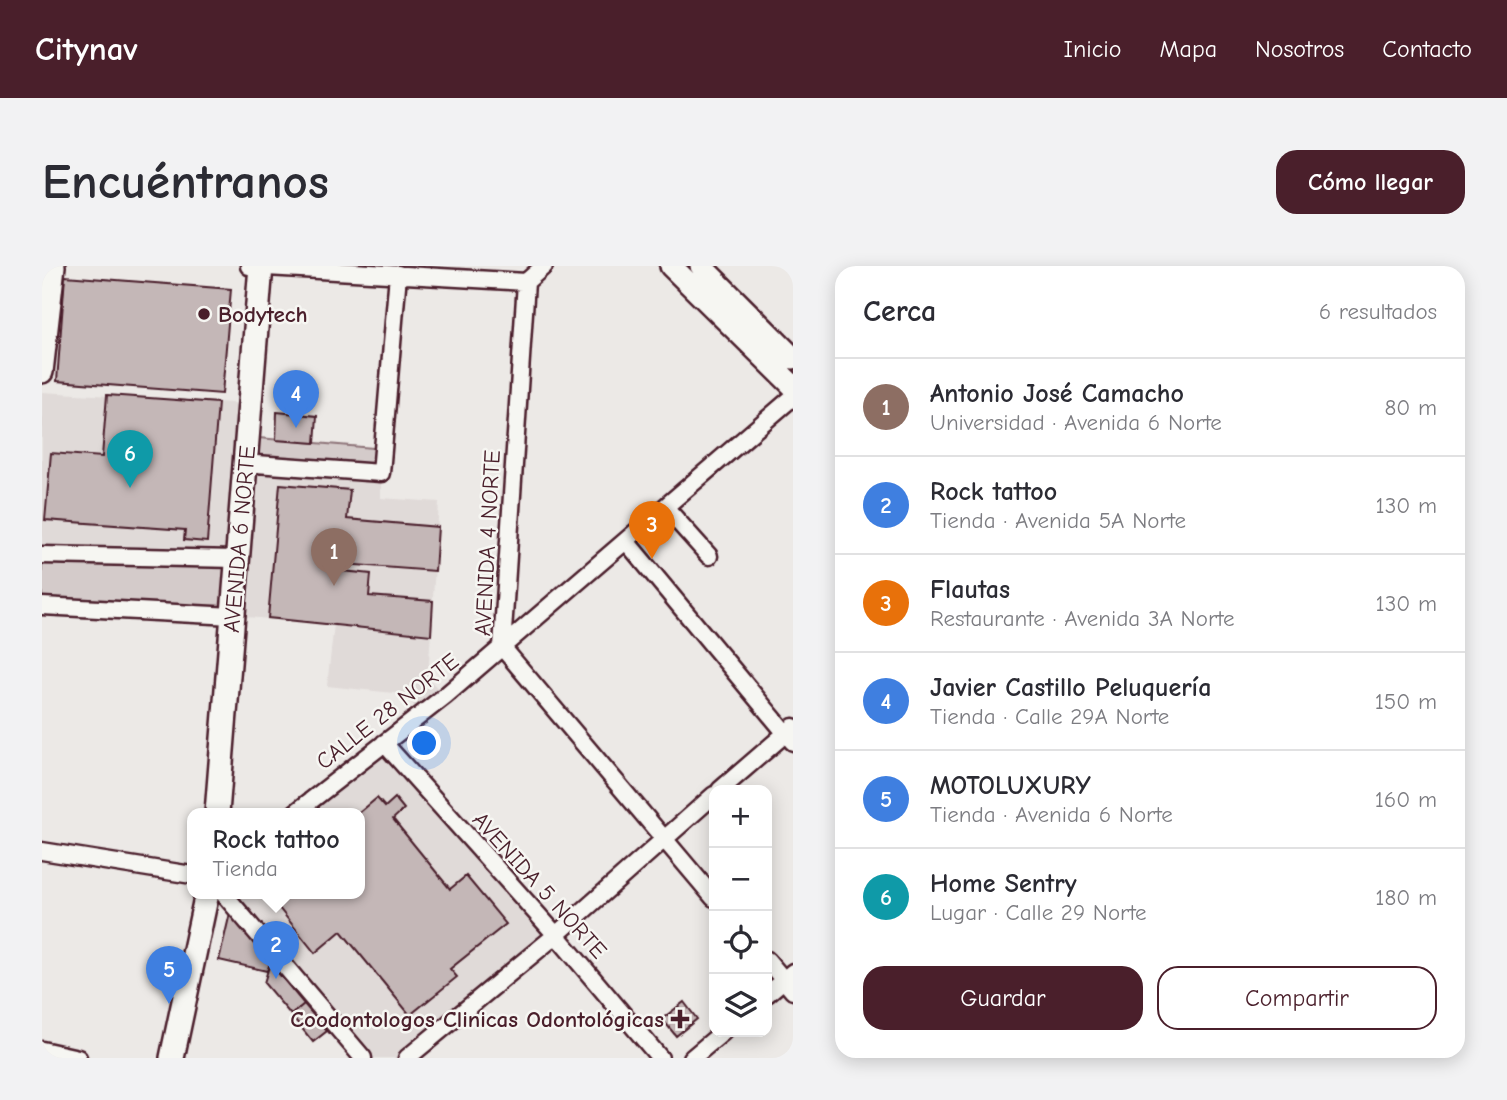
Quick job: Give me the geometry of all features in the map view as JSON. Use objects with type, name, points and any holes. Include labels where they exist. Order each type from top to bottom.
[{"type":"main road","name":"AVENIDA 6 NORTE","points":[[217,808],[237,559],[249,463],[261,266]]},
{"type":"main road","points":[[172,1058],[206,899]]},
{"type":"street","points":[[42,372],[54,266]]},
{"type":"street","points":[[249,266],[526,282],[544,266]]},
{"type":"street","points":[[671,266],[793,386]]},
{"type":"street","points":[[701,266],[793,358]]},
{"type":"street","points":[[249,463],[382,473],[398,274]]},
{"type":"street","name":"AVENIDA 4 NORTE","points":[[526,282],[502,648],[709,892]]},
{"type":"street","name":"CALLE 28 NORTE","points":[[301,808],[502,648],[793,397]]},
{"type":"street","points":[[665,507],[709,556]]},
{"type":"street","points":[[626,541],[790,734],[726,785]]},
{"type":"street","points":[[42,555],[237,559]]},
{"type":"street","points":[[42,606],[233,615]]},
{"type":"street","name":"AVENIDA 5 NORTE","points":[[384,743],[556,935],[660,1058]]},
{"type":"street","points":[[407,1058],[556,935],[709,799]]},
{"type":"street","points":[[42,850],[187,874]]},
{"type":"street","points":[[228,899],[363,1058]]},
{"type":"street","points":[[772,965],[790,981],[772,991]]},
{"type":"street","points":[[692,1058],[717,1037]]},
{"type":"street","points":[[42,1050],[78,1058]]},
{"type":"shaded area","points":[[42,392],[250,404],[246,451],[381,473],[381,498],[439,502],[428,678],[445,696],[421,713],[403,694],[327,686],[334,624],[233,616],[42,555]]},
{"type":"shaded area","points":[[247,437],[384,449],[381,473],[256,464]]},
{"type":"shaded area","points":[[42,555],[237,559],[233,616],[42,606]]},
{"type":"shaded area","points":[[384,743],[556,935],[407,1058],[363,1058],[228,899],[365,899],[365,808],[301,808]]},
{"type":"building","points":[[65,276],[231,289],[222,394],[57,381]]},
{"type":"building","points":[[107,395],[218,403],[207,542],[184,540],[185,530],[45,520],[51,453],[102,457]]},
{"type":"building","points":[[277,412],[317,416],[315,443],[276,440]]},
{"type":"building","points":[[280,484],[350,490],[347,519],[438,527],[435,571],[343,564],[343,571],[371,574],[369,596],[433,601],[431,635],[268,618]]},
{"type":"building","points":[[377,798],[385,807],[395,798],[404,809],[393,819],[450,889],[466,876],[506,924],[450,969],[457,977],[410,1015],[341,931],[315,953],[272,899],[365,899],[365,808]]},
{"type":"building","points":[[230,913],[270,963],[267,971],[219,960]]},
{"type":"building","points":[[270,963],[304,1004],[291,1015],[264,983]]},
{"type":"building","name":"Coodontologos Clinicas Odontológicas","points":[[684,1002],[697,1019],[676,1036],[662,1019]]},
{"type":"building","points":[[304,1004],[327,1031],[313,1042],[291,1015]]},
{"type":"place","name":"Bodytech","points":[[204,314]]},
{"type":"place","name":"Javier Castillo Peluquería","points":[[296,428]]},
{"type":"place","name":"Home Sentry","points":[[130,488]]},
{"type":"place","name":"Flautas","points":[[652,559]]},
{"type":"place","name":"Antonio José Camacho","points":[[334,586]]},
{"type":"place","name":"Rock tattoo","points":[[276,979]]},
{"type":"place","name":"MOTOLUXURY","points":[[169,1004]]},
{"type":"place","name":"Coodontologos Clinicas Odontológicas","points":[[680,1019]]}]
